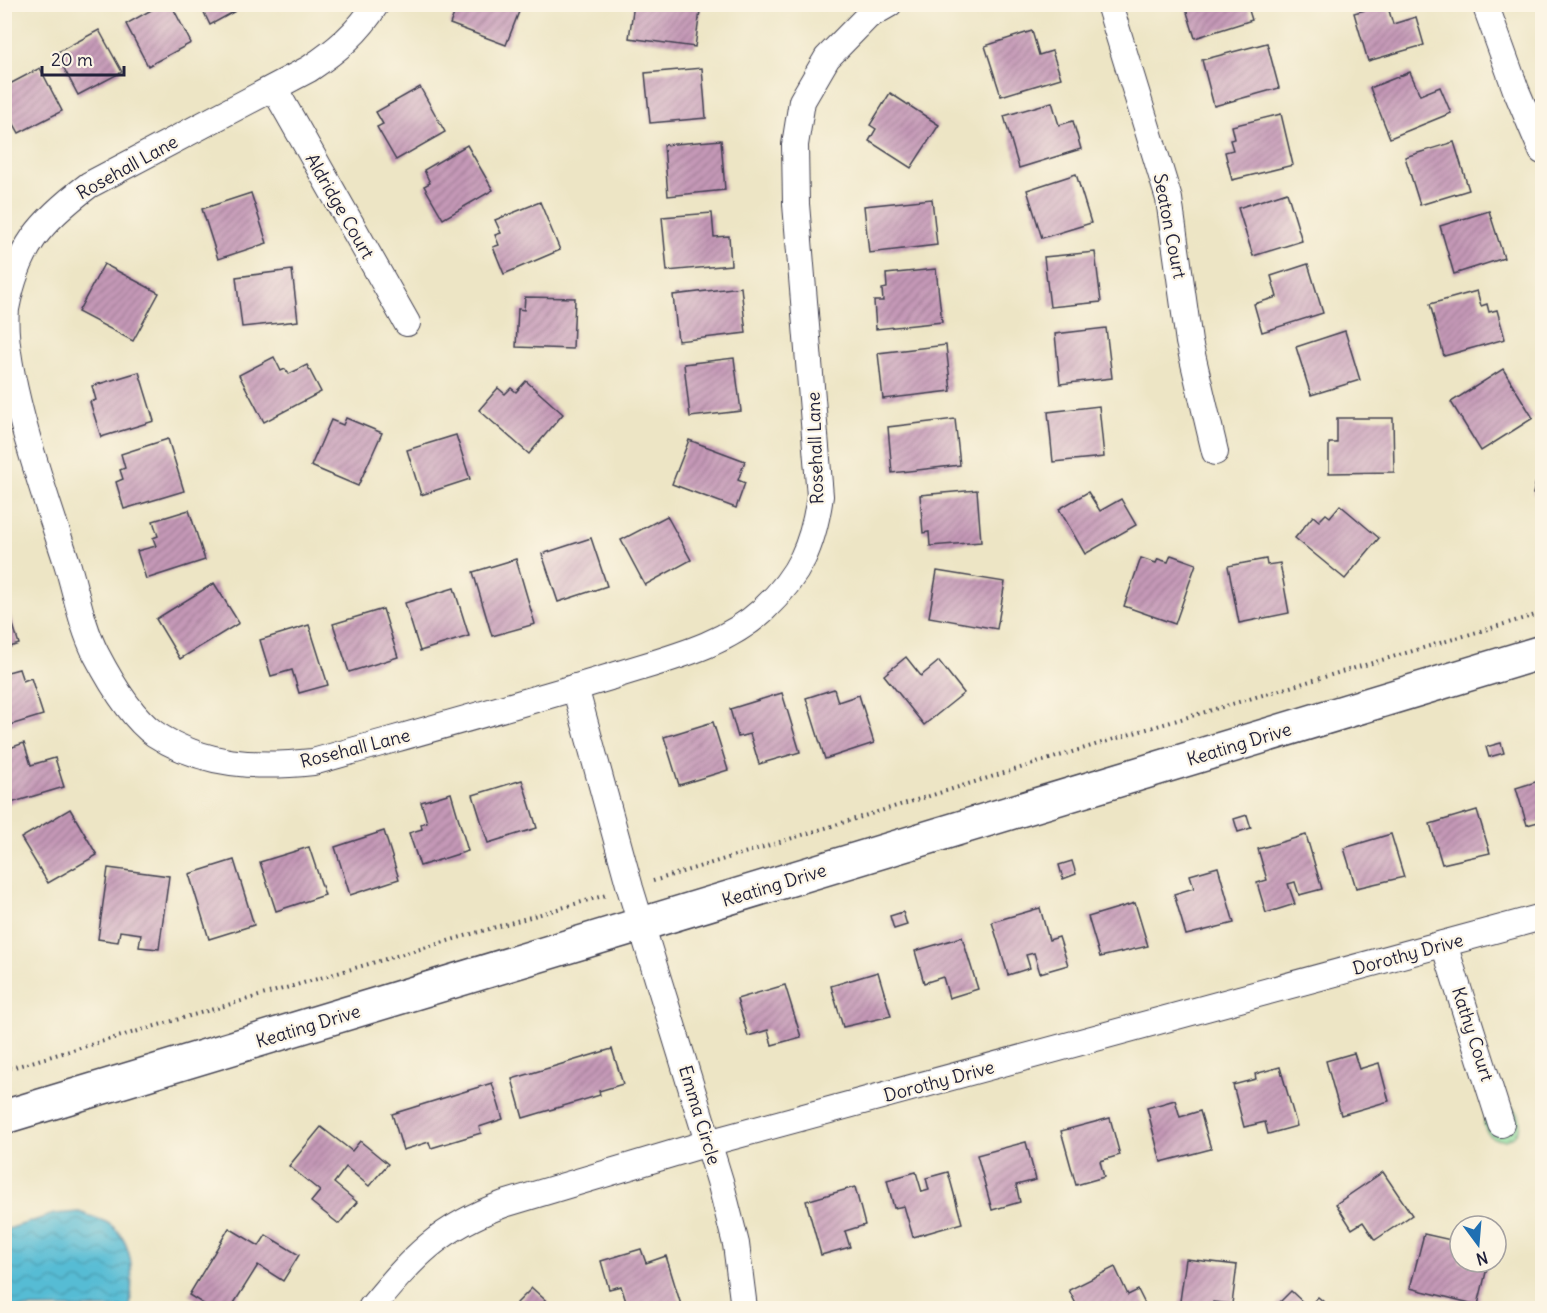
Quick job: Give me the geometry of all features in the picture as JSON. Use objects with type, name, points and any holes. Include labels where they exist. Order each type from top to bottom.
[{"type":"street","name":"Rosehall Lane","points":[[376,4],[365,22],[336,50],[273,88],[89,185],[58,208],[33,235],[16,269],[5,311],[6,355],[16,405],[95,652],[120,695],[154,733],[186,749],[223,762],[268,767],[313,762],[575,687],[696,649],[736,630],[763,610],[798,569],[811,542],[820,496],[815,406],[795,204],[795,145],[802,101],[827,58],[868,16],[889,4]]},
{"type":"street","name":"Seaton Court","points":[[1109,4],[1169,199],[1189,342],[1215,452]]},
{"type":"street","points":[[1485,4],[1516,90],[1542,152]]},
{"type":"street","name":"Aldridge Court","points":[[273,88],[407,323]]},
{"type":"street","name":"Keating Drive","points":[[4,1117],[1542,652]]},
{"type":"street","name":"Emma Circle","points":[[575,687],[732,1227],[744,1308]]},
{"type":"street","name":"Dorothy Drive","points":[[371,1308],[428,1244],[476,1215],[708,1143],[1542,917]]},
{"type":"street","name":"Kathy Court","points":[[1444,944],[1501,1124]]},
{"type":"path","points":[[656,880],[1159,726],[1542,613]]},
{"type":"path","points":[[4,1070],[600,896]]},
{"type":"green space","points":[[1502,1104],[1515,1109],[1520,1122],[1515,1135],[1502,1140],[1489,1135],[1484,1122],[1489,1109]]},
{"type":"water","points":[[79,1212],[106,1222],[116,1229],[123,1239],[128,1249],[132,1273],[130,1308],[5,1308],[5,1230],[54,1214]]},
{"type":"building","points":[[162,4],[171,4],[191,43],[148,66],[126,24]]},
{"type":"building","points":[[200,4],[248,4],[210,25]]},
{"type":"building","points":[[458,4],[522,4],[506,45],[450,24]]},
{"type":"building","points":[[634,4],[701,4],[695,47],[629,38]]},
{"type":"building","points":[[1200,4],[1247,4],[1252,20],[1195,38],[1186,9]]},
{"type":"building","points":[[1387,4],[1393,24],[1416,17],[1424,45],[1368,61],[1354,13]]},
{"type":"building","points":[[99,30],[122,72],[78,95],[56,53]]},
{"type":"building","points":[[1032,31],[1039,55],[1052,51],[1061,78],[1001,96],[985,46]]},
{"type":"building","points":[[1267,43],[1279,88],[1214,106],[1202,60]]},
{"type":"building","points":[[40,68],[62,111],[19,133],[4,106],[4,87]]},
{"type":"building","points":[[702,68],[706,118],[650,123],[645,73]]},
{"type":"building","points":[[1410,72],[1420,95],[1440,87],[1451,113],[1390,138],[1370,88]]},
{"type":"building","points":[[420,87],[445,132],[396,160],[377,127],[383,124],[376,112]]},
{"type":"building","points":[[890,93],[939,125],[911,168],[869,141],[876,129],[870,125]]},
{"type":"building","points":[[1052,102],[1059,125],[1073,121],[1081,149],[1019,168],[1004,116]]},
{"type":"building","points":[[1281,114],[1293,165],[1232,180],[1225,152],[1233,150],[1230,140],[1235,139],[1232,126]]},
{"type":"building","points":[[721,140],[725,190],[668,196],[664,145]]},
{"type":"building","points":[[1454,142],[1469,190],[1420,205],[1405,157]]},
{"type":"building","points":[[467,145],[493,190],[443,219],[424,186],[430,183],[424,170]]},
{"type":"building","points":[[1076,174],[1091,223],[1042,238],[1027,190]]},
{"type":"building","points":[[1287,192],[1302,241],[1253,256],[1238,208]]},
{"type":"building","points":[[251,193],[267,243],[218,259],[202,209]]},
{"type":"building","points":[[932,199],[937,245],[869,253],[864,206]]},
{"type":"building","points":[[540,202],[560,250],[504,274],[493,247],[499,245],[495,235],[501,233],[495,220]]},
{"type":"building","points":[[1489,211],[1504,258],[1454,274],[1440,226]]},
{"type":"building","points":[[712,213],[714,237],[729,236],[731,265],[667,271],[662,217]]},
{"type":"building","points":[[1095,252],[1101,302],[1050,307],[1044,257]]},
{"type":"building","points":[[104,264],[159,293],[133,341],[78,312]]},
{"type":"building","points":[[1308,264],[1323,313],[1262,332],[1254,304],[1277,297],[1271,276]]},
{"type":"building","points":[[936,269],[942,322],[876,329],[874,301],[883,301],[882,289],[887,288],[886,274]]},
{"type":"building","points":[[292,270],[298,321],[242,327],[236,277]]},
{"type":"building","points":[[741,287],[746,333],[678,341],[673,295]]},
{"type":"building","points":[[1477,291],[1481,306],[1487,304],[1489,312],[1497,310],[1505,339],[1444,356],[1430,304]]},
{"type":"building","points":[[525,297],[575,298],[573,349],[516,347],[518,309],[524,310]]},
{"type":"building","points":[[1106,328],[1112,378],[1060,384],[1055,334]]},
{"type":"building","points":[[1345,331],[1360,380],[1311,395],[1296,347]]},
{"type":"building","points":[[946,345],[951,391],[883,399],[878,353]]},
{"type":"building","points":[[274,357],[281,371],[285,369],[289,374],[307,365],[321,392],[264,422],[239,375]]},
{"type":"building","points":[[734,358],[741,411],[690,417],[684,364]]},
{"type":"building","points":[[1503,369],[1533,418],[1481,451],[1451,402]]},
{"type":"building","points":[[139,372],[154,421],[101,437],[90,402],[96,400],[92,386]]},
{"type":"building","points":[[526,381],[563,414],[529,454],[479,410],[498,388],[505,394],[511,388],[516,392]]},
{"type":"building","points":[[1099,406],[1104,457],[1053,462],[1048,412]]},
{"type":"building","points":[[346,418],[382,433],[358,486],[311,466],[331,420],[343,425]]},
{"type":"building","points":[[1337,418],[1393,418],[1394,472],[1329,473],[1329,443],[1337,443]]},
{"type":"building","points":[[955,419],[960,465],[892,473],[888,427]]},
{"type":"building","points":[[456,435],[470,479],[421,495],[407,450]]},
{"type":"building","points":[[168,439],[184,491],[124,509],[116,482],[123,479],[120,470],[125,468],[121,454]]},
{"type":"building","points":[[689,440],[745,461],[738,480],[745,483],[736,508],[672,484]]},
{"type":"building","points":[[1542,455],[1542,496],[1533,494]]},
{"type":"building","points":[[977,490],[981,542],[930,546],[929,532],[923,533],[920,495]]},
{"type":"building","points":[[1088,492],[1100,511],[1121,499],[1136,525],[1085,554],[1059,509]]},
{"type":"building","points":[[1340,505],[1379,538],[1345,579],[1295,538],[1313,516],[1319,521],[1326,514],[1330,517]]},
{"type":"building","points":[[189,510],[205,560],[146,579],[137,551],[156,546],[153,538],[158,536],[153,521]]},
{"type":"building","points":[[667,516],[691,560],[645,585],[621,540]]},
{"type":"building","points":[[591,538],[607,586],[558,602],[542,554]]},
{"type":"building","points":[[1171,555],[1196,564],[1175,624],[1124,606],[1141,558],[1156,563],[1158,559],[1168,562]]},
{"type":"building","points":[[516,559],[535,624],[492,636],[473,572]]},
{"type":"building","points":[[1266,559],[1267,565],[1280,563],[1289,613],[1239,623],[1228,566]]},
{"type":"building","points":[[937,571],[1005,582],[997,629],[929,617]]},
{"type":"building","points":[[214,583],[239,623],[180,659],[156,619]]},
{"type":"building","points":[[454,588],[469,636],[420,651],[405,603]]},
{"type":"building","points":[[383,609],[398,657],[349,672],[333,624]]},
{"type":"building","points":[[10,615],[19,644],[4,649],[4,617]]},
{"type":"building","points":[[309,625],[328,685],[299,693],[292,670],[271,676],[260,640]]},
{"type":"building","points":[[906,657],[921,676],[939,661],[964,693],[924,725],[884,675]]},
{"type":"building","points":[[19,669],[23,681],[31,678],[43,715],[4,727],[4,673]]},
{"type":"building","points":[[834,689],[838,702],[859,695],[874,743],[825,759],[806,698]]},
{"type":"building","points":[[782,693],[800,752],[759,764],[750,734],[738,737],[730,709]]},
{"type":"building","points":[[713,722],[728,770],[679,785],[664,737]]},
{"type":"building","points":[[24,743],[31,765],[55,758],[64,787],[4,805],[4,750]]},
{"type":"building","points":[[1501,743],[1504,753],[1489,757],[1486,747]]},
{"type":"building","points":[[522,780],[537,828],[488,843],[473,795]]},
{"type":"building","points":[[1542,780],[1542,821],[1527,825],[1516,788]]},
{"type":"building","points":[[451,793],[468,851],[420,866],[409,833],[422,829],[421,824],[427,822],[421,802]]},
{"type":"building","points":[[70,809],[97,855],[48,883],[21,838]]},
{"type":"building","points":[[1477,810],[1490,853],[1442,864],[1430,824]]},
{"type":"building","points":[[1247,815],[1251,828],[1238,832],[1234,819]]},
{"type":"building","points":[[384,831],[399,879],[350,895],[335,847]]},
{"type":"building","points":[[1391,834],[1404,877],[1356,888],[1344,848]]},
{"type":"building","points":[[1306,835],[1322,889],[1299,895],[1295,882],[1288,884],[1295,904],[1266,913],[1257,883],[1267,880],[1258,849]]},
{"type":"building","points":[[309,847],[325,895],[276,911],[260,862]]},
{"type":"building","points":[[234,860],[254,925],[209,939],[189,874]]},
{"type":"building","points":[[1072,861],[1076,874],[1063,879],[1059,865]]},
{"type":"building","points":[[1218,867],[1234,923],[1186,935],[1174,894],[1194,888],[1190,875]]},
{"type":"building","points":[[108,868],[169,876],[159,949],[139,947],[141,934],[120,931],[118,942],[98,939]]},
{"type":"building","points":[[1135,903],[1148,946],[1100,957],[1088,917]]},
{"type":"building","points":[[1040,908],[1049,940],[1059,937],[1068,965],[1040,973],[1034,953],[1026,955],[1030,968],[1008,975],[992,922]]},
{"type":"building","points":[[903,912],[907,925],[894,929],[890,916]]},
{"type":"building","points":[[962,937],[978,989],[949,998],[943,977],[924,983],[915,951]]},
{"type":"building","points":[[878,972],[891,1016],[843,1027],[831,986]]},
{"type":"building","points":[[785,985],[801,1037],[772,1045],[768,1030],[748,1036],[737,999]]},
{"type":"building","points":[[612,1049],[623,1084],[599,1091],[600,1095],[523,1118],[512,1079]]},
{"type":"building","points":[[1354,1053],[1359,1069],[1379,1063],[1389,1101],[1341,1115],[1326,1061]]},
{"type":"building","points":[[1280,1067],[1297,1126],[1268,1134],[1265,1122],[1244,1127],[1233,1085],[1256,1079],[1255,1074]]},
{"type":"building","points":[[492,1083],[503,1119],[479,1127],[481,1133],[431,1148],[429,1142],[403,1150],[392,1114]]},
{"type":"building","points":[[1175,1100],[1180,1117],[1200,1111],[1211,1149],[1161,1162],[1147,1108]]},
{"type":"building","points":[[1110,1118],[1120,1155],[1100,1161],[1104,1177],[1076,1185],[1061,1131]]},
{"type":"building","points":[[321,1127],[352,1151],[360,1141],[388,1164],[369,1186],[346,1167],[334,1183],[357,1202],[339,1224],[311,1202],[320,1191],[289,1166]]},
{"type":"building","points":[[1026,1142],[1036,1180],[1016,1185],[1020,1202],[992,1210],[977,1155]]},
{"type":"building","points":[[916,1172],[922,1192],[929,1190],[926,1178],[948,1172],[962,1223],[913,1237],[904,1206],[894,1208],[887,1180]]},
{"type":"building","points":[[1383,1172],[1412,1215],[1375,1240],[1363,1222],[1352,1229],[1336,1204]]},
{"type":"building","points":[[855,1187],[865,1225],[845,1231],[850,1247],[821,1255],[806,1201]]},
{"type":"building","points":[[229,1228],[259,1246],[266,1235],[299,1255],[283,1281],[258,1265],[231,1308],[210,1308],[189,1295]]},
{"type":"building","points":[[1424,1234],[1448,1239],[1448,1274],[1486,1274],[1478,1305],[1410,1288]]},
{"type":"building","points":[[641,1249],[646,1263],[666,1256],[681,1305],[669,1308],[628,1308],[621,1286],[609,1289],[601,1261]]},
{"type":"building","points":[[1186,1259],[1237,1265],[1232,1304],[1213,1302],[1213,1308],[1179,1308]]},
{"type":"building","points":[[1115,1267],[1128,1295],[1138,1290],[1147,1308],[1078,1308],[1069,1290]]},
{"type":"building","points":[[532,1288],[554,1308],[512,1308]]},
{"type":"building","points":[[1291,1291],[1308,1307],[1318,1297],[1331,1308],[1274,1308]]}]
